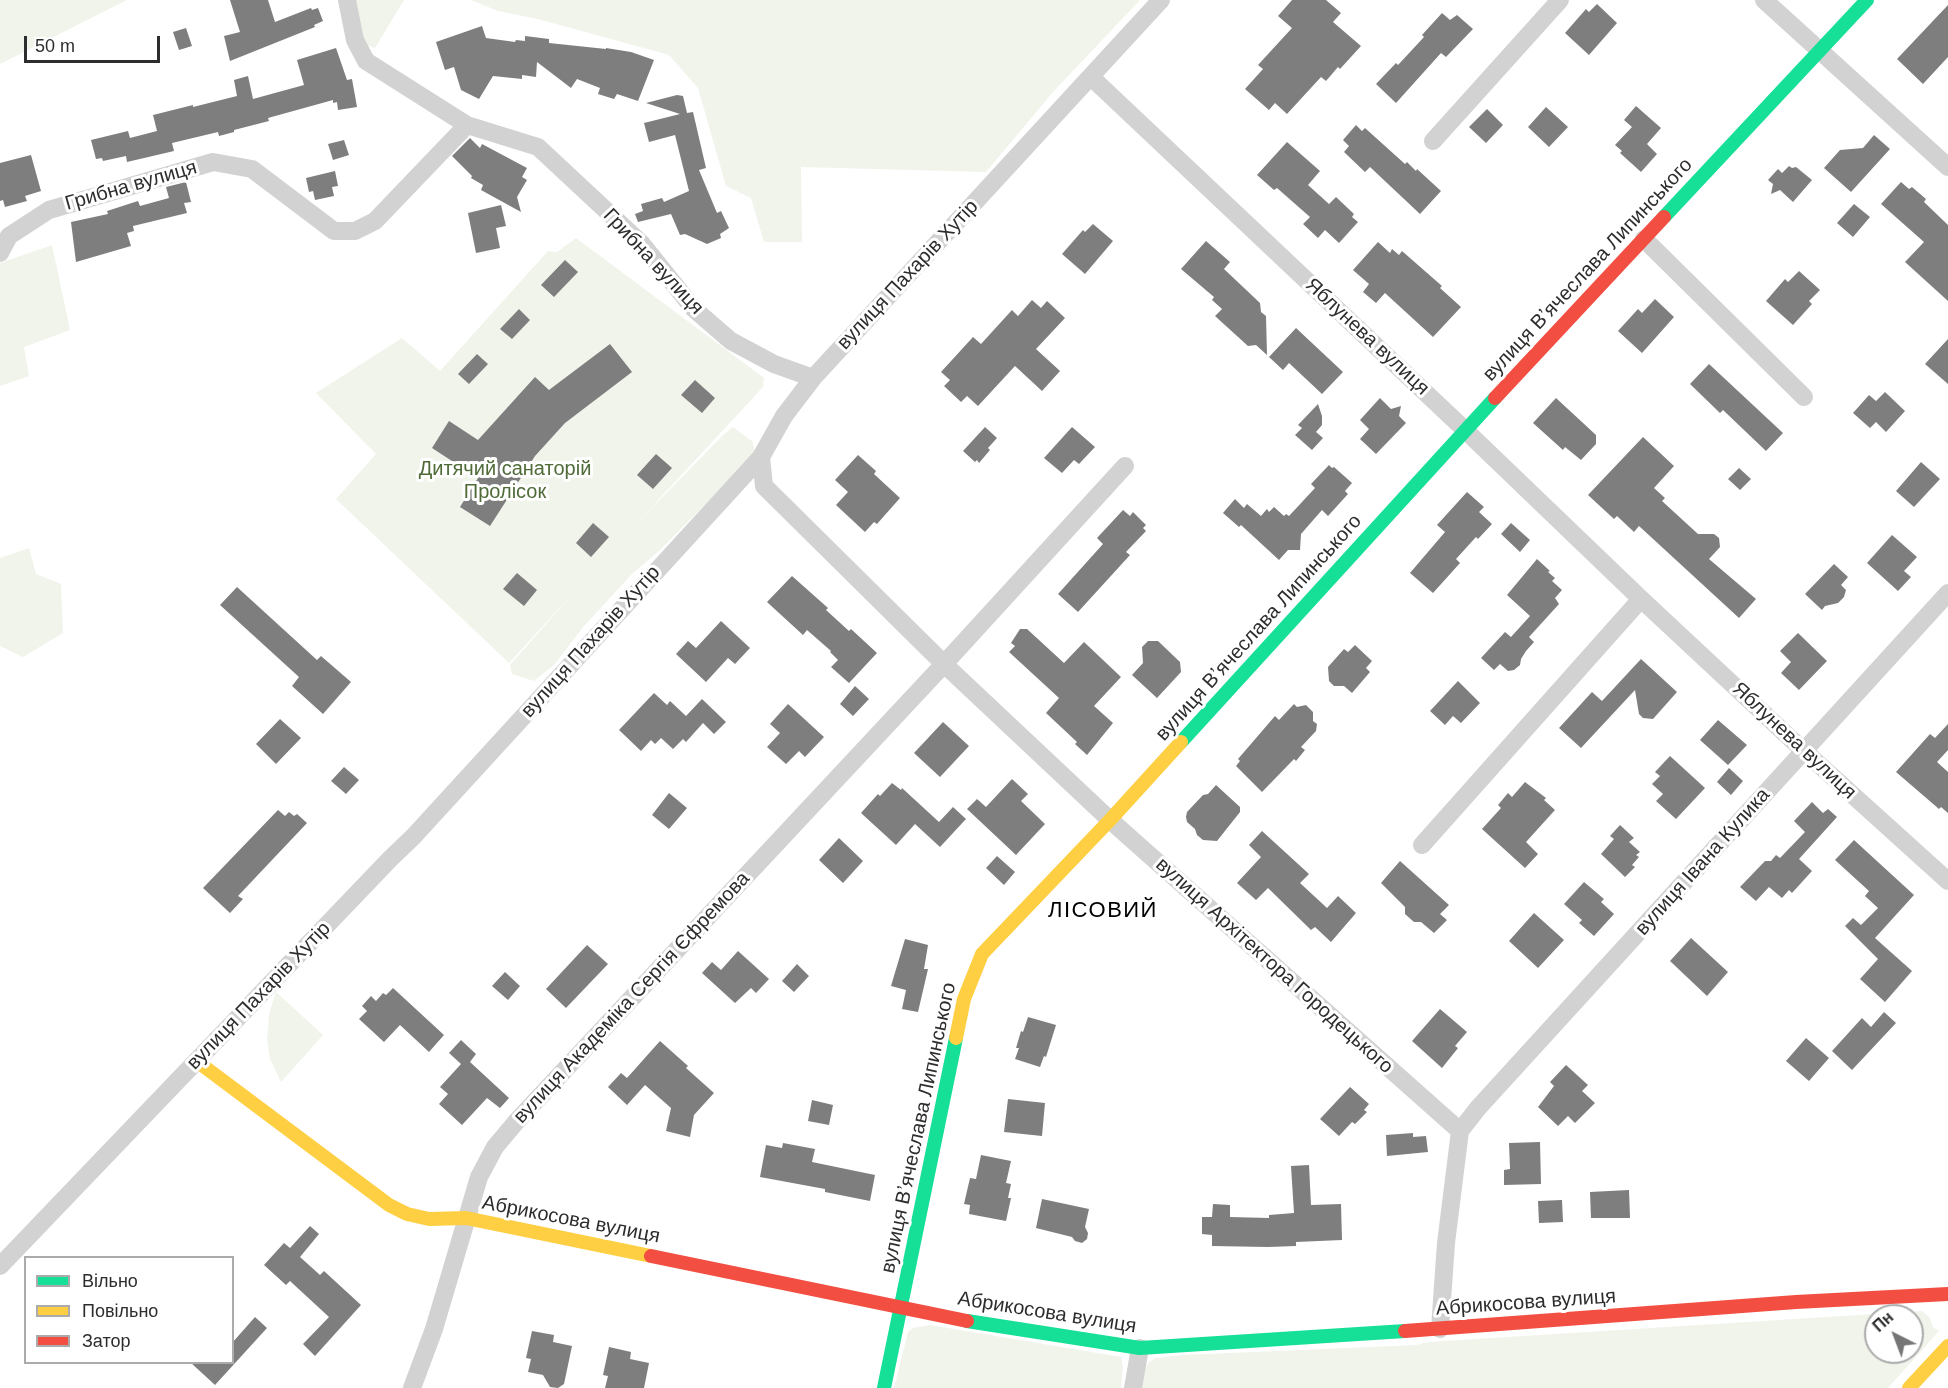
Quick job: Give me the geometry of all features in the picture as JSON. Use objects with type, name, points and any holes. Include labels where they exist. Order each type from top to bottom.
[{"type":"street","name":"Грибна вулиця","points":[[347,0],[355,40],[366,61],[467,125],[538,147],[641,243],[694,309],[731,341],[774,364],[813,378]]},
{"type":"street","name":"вулиця Пахарів Хутір","points":[[0,1266],[413,837],[761,457],[784,416],[813,378],[1161,0]]},
{"type":"street","points":[[1433,141],[1560,0]]},
{"type":"street","points":[[1764,0],[1948,167]]},
{"type":"street","name":"вулиця Вʼячеслава Липинського","points":[[884,1388],[964,999],[982,954],[1110,820],[1465,430],[1867,0]]},
{"type":"street","name":"Яблунева вулиця","points":[[1091,77],[1804,752],[1948,881]]},
{"type":"street","name":"Грибна вулиця","points":[[0,253],[9,236],[49,210],[213,162],[252,169],[334,231],[355,231],[375,221],[467,125]]},
{"type":"street","points":[[1644,239],[1804,397]]},
{"type":"street","name":"вулиця Архітектора Городецького","points":[[761,457],[764,486],[944,664],[1110,820],[1460,1131]]},
{"type":"street","points":[[944,664],[1125,466]]},
{"type":"street","name":"вулиця Івана Кулика","points":[[1460,1131],[1478,1108],[1948,593]]},
{"type":"street","points":[[1422,845],[1641,599]]},
{"type":"street","name":"вулиця Академіка Сергія Єфремова","points":[[412,1388],[434,1329],[479,1177],[495,1147],[944,664]]},
{"type":"street","name":"Абрикосова вулиця","points":[[198,1062],[389,1205],[407,1214],[429,1219],[466,1218],[966,1321],[1140,1348],[1440,1329],[1796,1302],[1948,1294]]},
{"type":"street","points":[[1440,1329],[1446,1243],[1460,1131]]},
{"type":"street","points":[[1909,1388],[1948,1346]]},
{"type":"street","points":[[1133,1388],[1140,1348]]},
{"type":"green space","points":[[0,0],[127,0],[0,64]]},
{"type":"green space","points":[[347,0],[404,0],[375,48],[355,40]]},
{"type":"green space","points":[[471,0],[1140,0],[1053,92],[986,172],[801,167],[802,242],[764,242],[751,198],[726,186],[698,88],[669,55],[538,19],[498,11]]},
{"type":"green space","name":"Дитячий санаторій Пролісок","points":[[576,238],[764,378],[763,387],[637,523],[733,427],[753,442],[755,454],[661,549],[632,574],[584,626],[554,665],[534,681],[512,674],[510,665],[575,591],[509,663],[336,499],[376,454],[316,393],[402,338],[440,371],[548,251],[557,252]]},
{"type":"green space","points":[[52,245],[70,330],[24,347],[29,376],[0,386],[0,263]]},
{"type":"green space","points":[[29,548],[36,574],[61,584],[63,633],[23,657],[0,646],[0,558]]},
{"type":"green space","points":[[276,992],[323,1035],[281,1082],[270,1059],[267,1040],[269,1014]]},
{"type":"green space","points":[[1924,1313],[1930,1318],[1933,1327],[1939,1331],[1924,1348]]},
{"type":"green space","points":[[1864,1315],[1864,1364],[1909,1364],[1888,1388],[1140,1388],[1146,1367],[1156,1358],[1416,1345],[1428,1342]]},
{"type":"green space","points":[[930,1325],[1121,1357],[1123,1367],[1121,1388],[894,1388],[908,1332],[913,1328]]},
{"type":"building","points":[[230,0],[268,0],[275,22],[311,8],[312,10],[318,8],[323,21],[314,25],[315,27],[230,61],[224,36],[240,32]]},
{"type":"building","points":[[1292,0],[1326,0],[1341,13],[1333,22],[1361,46],[1326,81],[1321,77],[1287,114],[1275,103],[1269,110],[1245,89],[1263,69],[1258,65],[1292,28],[1278,16]]},
{"type":"building","points":[[1597,4],[1617,23],[1589,55],[1565,33],[1586,9],[1589,12]]},
{"type":"building","points":[[1948,5],[1948,57],[1923,84],[1897,59]]},
{"type":"building","points":[[1442,13],[1450,20],[1457,15],[1473,29],[1446,57],[1441,53],[1396,103],[1376,84],[1396,63],[1398,65]]},
{"type":"building","points":[[482,26],[486,38],[515,42],[516,40],[525,41],[525,36],[549,39],[549,43],[631,52],[654,60],[638,101],[617,94],[614,99],[598,94],[600,88],[577,79],[571,88],[537,62],[536,77],[522,75],[522,79],[493,76],[479,99],[461,90],[454,67],[445,70],[436,42]]},
{"type":"building","points":[[186,28],[192,46],[179,50],[173,32]]},
{"type":"building","points":[[336,48],[347,80],[352,79],[357,107],[338,110],[337,102],[333,103],[333,100],[268,118],[269,121],[234,130],[234,132],[219,136],[218,132],[172,143],[174,151],[127,162],[126,156],[103,161],[102,158],[96,159],[91,140],[128,131],[130,138],[157,131],[153,115],[237,96],[234,80],[248,76],[253,99],[304,85],[297,60]]},
{"type":"building","points":[[677,95],[683,96],[687,113],[693,112],[706,168],[699,170],[717,213],[721,211],[729,228],[720,234],[721,238],[707,244],[685,234],[680,235],[671,214],[638,222],[635,214],[643,211],[641,204],[662,198],[664,202],[689,191],[675,135],[649,142],[644,123],[680,114],[646,103]]},
{"type":"building","points":[[1636,106],[1661,128],[1647,144],[1657,154],[1641,172],[1620,153],[1622,151],[1615,145],[1632,127],[1624,120]]},
{"type":"building","points":[[1546,107],[1568,127],[1549,147],[1528,127]]},
{"type":"building","points":[[1487,109],[1503,125],[1486,143],[1469,127]]},
{"type":"building","points":[[1356,125],[1362,131],[1365,128],[1405,164],[1407,162],[1416,171],[1417,169],[1441,191],[1420,214],[1370,167],[1365,172],[1344,152],[1349,146],[1343,140]]},
{"type":"building","points":[[1874,135],[1890,149],[1851,192],[1824,168],[1840,150],[1863,148]]},
{"type":"building","points":[[470,138],[480,148],[482,144],[527,168],[522,177],[527,180],[517,197],[521,212],[481,190],[483,185],[471,178],[472,176],[452,156]]},
{"type":"building","points":[[344,140],[349,155],[333,160],[328,144]]},
{"type":"building","points":[[1287,142],[1320,171],[1308,185],[1329,204],[1336,197],[1354,214],[1352,217],[1358,222],[1339,243],[1325,230],[1318,238],[1303,224],[1310,217],[1277,188],[1274,190],[1257,175]]},
{"type":"building","points":[[31,155],[41,191],[25,196],[27,201],[5,207],[3,200],[0,201],[0,163]]},
{"type":"building","points":[[1789,166],[1796,167],[1812,180],[1793,202],[1780,190],[1771,194],[1773,184],[1768,180],[1778,169],[1782,173]]},
{"type":"building","points":[[335,171],[338,186],[332,187],[334,196],[315,200],[313,191],[309,192],[306,178]]},
{"type":"building","points":[[186,182],[191,202],[184,203],[187,213],[133,226],[134,231],[127,233],[131,246],[76,262],[71,222],[108,214],[107,211],[138,201],[140,206],[169,198],[166,187]]},
{"type":"building","points":[[1901,182],[1909,189],[1912,187],[1926,199],[1924,202],[1948,225],[1948,301],[1905,262],[1924,242],[1881,204]]},
{"type":"building","points":[[1854,204],[1870,217],[1853,237],[1837,223]]},
{"type":"building","points":[[501,205],[506,226],[496,228],[500,248],[476,253],[468,213]]},
{"type":"building","points":[[1093,224],[1113,241],[1085,274],[1062,254],[1083,230],[1085,232]]},
{"type":"building","points":[[1206,241],[1230,262],[1224,269],[1260,303],[1261,312],[1266,316],[1267,355],[1256,345],[1248,346],[1215,316],[1222,309],[1212,300],[1214,297],[1181,269]]},
{"type":"building","points":[[1378,242],[1390,253],[1392,249],[1399,255],[1402,251],[1442,286],[1440,288],[1461,307],[1433,337],[1385,293],[1376,303],[1363,292],[1369,284],[1353,270]]},
{"type":"building","points":[[565,260],[578,272],[554,297],[541,285]]},
{"type":"building","points":[[1799,271],[1820,290],[1809,301],[1812,304],[1793,325],[1766,301],[1785,279],[1788,282]]},
{"type":"building","points":[[1655,299],[1674,317],[1642,353],[1618,331],[1638,309],[1642,313]]},
{"type":"building","points":[[1032,300],[1041,308],[1047,301],[1065,318],[1036,349],[1060,371],[1042,391],[1015,366],[978,406],[967,396],[961,402],[944,386],[950,380],[941,372],[973,337],[981,344],[1012,310],[1018,316]]},
{"type":"building","points":[[519,309],[530,320],[512,339],[500,329]]},
{"type":"building","points":[[1296,328],[1343,372],[1322,394],[1289,363],[1283,370],[1269,357]]},
{"type":"building","points":[[1948,339],[1948,384],[1925,364]]},
{"type":"building","points":[[610,344],[632,372],[565,423],[535,456],[490,526],[460,507],[478,478],[432,448],[449,421],[478,440],[535,377],[549,390]]},
{"type":"building","points":[[477,354],[488,364],[469,384],[458,374]]},
{"type":"building","points":[[1709,364],[1783,433],[1766,451],[1723,410],[1720,413],[1690,384]]},
{"type":"building","points":[[695,380],[715,398],[702,413],[681,395]]},
{"type":"building","points":[[1885,392],[1905,411],[1886,432],[1876,422],[1870,428],[1853,413],[1869,395],[1876,401]]},
{"type":"building","points":[[1380,398],[1391,409],[1401,406],[1399,416],[1406,423],[1376,454],[1360,439],[1369,429],[1360,420]]},
{"type":"building","points":[[1556,398],[1596,435],[1596,444],[1581,460],[1565,447],[1563,450],[1533,423]]},
{"type":"building","points":[[1318,404],[1322,425],[1316,432],[1323,438],[1312,450],[1295,435],[1302,428],[1298,425]]},
{"type":"building","points":[[985,427],[997,438],[979,463],[963,451]]},
{"type":"building","points":[[1072,427],[1095,447],[1079,464],[1074,460],[1062,473],[1044,458]]},
{"type":"building","points":[[1643,437],[1674,466],[1654,488],[1665,498],[1662,501],[1698,534],[1714,534],[1719,538],[1720,547],[1709,559],[1756,599],[1739,618],[1639,526],[1634,532],[1617,516],[1614,519],[1588,495]]},
{"type":"building","points":[[656,454],[672,468],[653,489],[637,475]]},
{"type":"building","points":[[858,455],[876,471],[874,474],[900,498],[877,524],[874,522],[865,532],[836,505],[848,492],[835,480]]},
{"type":"building","points":[[1921,462],[1940,479],[1914,507],[1896,491]]},
{"type":"building","points":[[1329,465],[1352,483],[1345,491],[1348,494],[1328,516],[1322,510],[1301,534],[1300,550],[1288,550],[1279,560],[1241,525],[1239,527],[1223,513],[1235,499],[1244,508],[1247,504],[1261,516],[1267,509],[1269,512],[1274,507],[1284,516],[1286,514],[1289,516],[1315,488],[1311,484]]},
{"type":"building","points":[[1739,468],[1751,479],[1740,490],[1728,479]]},
{"type":"building","points":[[1467,492],[1484,507],[1479,512],[1492,524],[1478,539],[1476,537],[1456,559],[1460,563],[1433,593],[1410,573],[1445,532],[1437,525]]},
{"type":"building","points":[[1123,510],[1130,516],[1133,512],[1146,525],[1143,528],[1146,531],[1126,552],[1130,555],[1078,612],[1058,594],[1103,544],[1097,538]]},
{"type":"building","points":[[593,523],[609,537],[591,557],[576,543]]},
{"type":"building","points":[[1511,523],[1530,540],[1520,552],[1501,534]]},
{"type":"building","points":[[1892,535],[1917,557],[1904,571],[1911,577],[1898,591],[1867,563]]},
{"type":"building","points":[[1537,559],[1550,571],[1548,572],[1555,578],[1552,581],[1562,590],[1555,598],[1559,604],[1529,637],[1534,642],[1521,659],[1520,665],[1508,671],[1500,664],[1494,670],[1481,658],[1505,632],[1511,637],[1530,616],[1507,595]]},
{"type":"building","points":[[1834,564],[1848,577],[1841,585],[1846,590],[1844,597],[1838,603],[1825,606],[1822,610],[1805,594]]},
{"type":"building","points":[[517,573],[537,590],[524,606],[503,589]]},
{"type":"building","points":[[792,576],[828,608],[826,610],[849,631],[851,629],[877,653],[849,683],[831,667],[838,660],[831,651],[807,630],[803,635],[767,602]]},
{"type":"building","points":[[237,587],[317,660],[321,656],[351,682],[323,714],[292,686],[299,677],[220,605]]},
{"type":"building","points":[[721,621],[750,648],[735,664],[728,658],[706,682],[676,654],[688,641],[696,648]]},
{"type":"building","points":[[1020,629],[1027,629],[1064,663],[1084,642],[1121,677],[1094,706],[1113,723],[1087,755],[1075,744],[1077,742],[1046,713],[1059,698],[1009,652],[1015,646],[1011,643]]},
{"type":"building","points":[[1798,633],[1827,661],[1799,690],[1781,673],[1791,662],[1780,651]]},
{"type":"building","points":[[1148,641],[1158,641],[1180,662],[1181,672],[1157,698],[1132,675],[1143,663],[1142,647]]},
{"type":"building","points":[[1355,645],[1372,661],[1366,668],[1370,672],[1352,693],[1344,686],[1334,686],[1329,681],[1328,667],[1344,649],[1348,652]]},
{"type":"building","points":[[1641,659],[1677,692],[1653,719],[1643,718],[1639,714],[1635,690],[1581,748],[1559,728],[1592,692],[1602,701]]},
{"type":"building","points":[[1458,681],[1480,703],[1461,723],[1453,716],[1445,725],[1430,711]]},
{"type":"building","points":[[855,686],[869,699],[853,716],[840,704]]},
{"type":"building","points":[[654,693],[667,705],[670,701],[686,716],[702,699],[726,722],[714,734],[703,723],[686,742],[683,739],[673,749],[661,738],[655,744],[651,740],[641,751],[619,730]]},
{"type":"building","points":[[788,704],[824,737],[805,757],[799,751],[786,764],[767,747],[780,733],[770,724]]},
{"type":"building","points":[[1294,704],[1297,707],[1306,705],[1313,712],[1313,721],[1317,724],[1316,731],[1301,747],[1305,750],[1296,761],[1294,759],[1262,792],[1236,766],[1240,761],[1238,759],[1275,716],[1279,720]]},
{"type":"building","points":[[280,719],[301,738],[276,764],[256,744]]},
{"type":"building","points":[[1718,720],[1747,745],[1728,765],[1700,740]]},
{"type":"building","points":[[943,722],[969,746],[940,777],[914,753]]},
{"type":"building","points":[[1948,724],[1948,750],[1937,762],[1948,772],[1948,813],[1941,807],[1939,809],[1896,772],[1930,734],[1935,738]]},
{"type":"building","points":[[1670,756],[1705,788],[1676,819],[1656,801],[1663,794],[1652,784],[1660,776],[1655,772]]},
{"type":"building","points":[[344,767],[359,780],[346,794],[331,781]]},
{"type":"building","points":[[1729,768],[1743,781],[1731,795],[1717,782]]},
{"type":"building","points":[[1012,779],[1028,794],[1021,801],[1045,824],[1016,855],[967,809],[977,799],[986,807]]},
{"type":"building","points":[[1525,782],[1546,798],[1544,800],[1555,810],[1526,842],[1538,854],[1525,868],[1482,829],[1501,808],[1498,805],[1508,793],[1512,797]]},
{"type":"building","points":[[892,783],[901,790],[902,788],[939,822],[953,807],[966,819],[940,847],[915,824],[896,845],[861,813],[878,794],[880,796]]},
{"type":"building","points":[[1216,785],[1240,807],[1240,812],[1217,841],[1203,840],[1187,822],[1187,812]]},
{"type":"building","points":[[669,793],[687,808],[669,829],[652,815]]},
{"type":"building","points":[[1812,802],[1823,813],[1828,809],[1837,817],[1799,859],[1812,871],[1792,893],[1789,890],[1782,898],[1769,887],[1756,901],[1740,887],[1765,861],[1771,861],[1776,855],[1780,858],[1805,832],[1794,821]]},
{"type":"building","points":[[278,810],[285,816],[289,812],[294,816],[297,814],[307,823],[238,896],[243,899],[230,913],[203,888]]},
{"type":"building","points":[[1620,825],[1634,838],[1629,842],[1640,852],[1636,855],[1639,857],[1632,865],[1635,867],[1625,877],[1601,854],[1614,839],[1610,836]]},
{"type":"building","points":[[1262,831],[1309,874],[1300,883],[1327,908],[1338,896],[1356,913],[1331,942],[1315,927],[1311,930],[1268,888],[1256,900],[1237,883],[1261,857],[1249,845]]},
{"type":"building","points":[[839,838],[863,861],[843,883],[819,860]]},
{"type":"building","points":[[1854,840],[1914,895],[1875,938],[1912,971],[1885,1002],[1860,979],[1878,959],[1845,926],[1853,918],[1861,925],[1878,908],[1865,896],[1869,891],[1835,860]]},
{"type":"building","points":[[997,856],[1015,872],[1004,885],[986,868]]},
{"type":"building","points":[[1400,861],[1449,905],[1440,914],[1447,920],[1434,933],[1421,922],[1414,922],[1405,914],[1405,907],[1381,883]]},
{"type":"building","points":[[1584,882],[1604,899],[1601,902],[1614,914],[1594,936],[1579,923],[1582,920],[1564,904]]},
{"type":"building","points":[[1534,913],[1564,940],[1538,968],[1509,941]]},
{"type":"building","points":[[1691,938],[1728,972],[1707,996],[1670,961]]},
{"type":"building","points":[[905,939],[928,945],[924,969],[928,969],[918,1012],[902,1009],[906,990],[891,986]]},
{"type":"building","points":[[587,945],[608,964],[566,1008],[546,989]]},
{"type":"building","points":[[738,951],[769,979],[756,993],[751,988],[735,1003],[702,973],[712,962],[721,970]]},
{"type":"building","points":[[797,964],[809,976],[794,992],[782,981]]},
{"type":"building","points":[[505,972],[520,986],[508,1000],[492,986]]},
{"type":"building","points":[[393,988],[444,1035],[429,1052],[400,1025],[384,1042],[359,1019],[367,1011],[362,1006],[371,996],[376,1001],[383,993],[386,995]]},
{"type":"building","points":[[1440,1009],[1467,1032],[1455,1046],[1458,1048],[1442,1068],[1412,1041]]},
{"type":"building","points":[[1884,1012],[1896,1023],[1852,1070],[1832,1051],[1862,1018],[1871,1027]]},
{"type":"building","points":[[1028,1017],[1056,1025],[1046,1057],[1044,1056],[1040,1067],[1015,1059],[1021,1031],[1023,1032]]},
{"type":"building","points":[[1806,1038],[1829,1058],[1809,1081],[1786,1061]]},
{"type":"building","points":[[461,1040],[476,1054],[470,1062],[509,1098],[500,1108],[487,1098],[462,1125],[439,1104],[448,1094],[440,1087],[461,1064],[449,1053]]},
{"type":"building","points":[[660,1041],[714,1093],[694,1115],[690,1137],[666,1131],[671,1108],[645,1085],[627,1105],[608,1087],[621,1073],[627,1078]]},
{"type":"building","points":[[1566,1065],[1588,1085],[1582,1091],[1595,1103],[1575,1123],[1568,1116],[1558,1126],[1538,1107],[1554,1086],[1550,1082]]},
{"type":"building","points":[[1350,1087],[1369,1104],[1364,1110],[1367,1112],[1355,1124],[1352,1122],[1339,1136],[1320,1119]]},
{"type":"building","points":[[1008,1099],[1045,1103],[1042,1136],[1004,1132]]},
{"type":"building","points":[[812,1100],[833,1105],[829,1125],[808,1121]]},
{"type":"building","points":[[1413,1133],[1413,1137],[1426,1136],[1428,1152],[1387,1156],[1386,1135]]},
{"type":"building","points":[[1540,1142],[1541,1184],[1504,1185],[1504,1170],[1510,1169],[1509,1143]]},
{"type":"building","points":[[783,1143],[815,1149],[812,1162],[875,1175],[870,1201],[825,1192],[825,1189],[760,1177],[766,1145],[782,1148]]},
{"type":"building","points":[[981,1155],[1011,1161],[1006,1183],[1011,1184],[1008,1198],[1011,1198],[1006,1221],[969,1214],[970,1205],[964,1204],[970,1178],[976,1179]]},
{"type":"building","points":[[1309,1165],[1311,1205],[1341,1204],[1342,1240],[1296,1242],[1296,1246],[1212,1246],[1212,1235],[1202,1234],[1202,1217],[1212,1217],[1213,1204],[1230,1205],[1230,1217],[1269,1218],[1269,1215],[1294,1213],[1291,1166]]},
{"type":"building","points":[[1629,1190],[1630,1218],[1591,1218],[1590,1192]]},
{"type":"building","points":[[1042,1199],[1089,1209],[1085,1227],[1088,1233],[1087,1239],[1082,1243],[1075,1241],[1072,1237],[1036,1228]]},
{"type":"building","points":[[1562,1200],[1563,1222],[1539,1223],[1538,1201]]},
{"type":"building","points":[[310,1226],[319,1234],[300,1257],[320,1275],[324,1271],[361,1305],[315,1356],[303,1344],[329,1317],[290,1281],[286,1285],[264,1265],[284,1243],[290,1248]]},
{"type":"building","points":[[255,1317],[267,1328],[215,1385],[192,1364],[234,1364],[234,1341]]},
{"type":"building","points":[[532,1331],[554,1335],[553,1342],[572,1346],[564,1384],[558,1388],[550,1387],[543,1375],[528,1372],[531,1359],[526,1358]]},
{"type":"building","points":[[609,1347],[631,1352],[630,1359],[649,1363],[644,1388],[605,1388],[608,1376],[603,1375]]},
{"type":"traffic: fast","points":[[1664,217],[1867,0]]},
{"type":"traffic: fast","points":[[1181,742],[1495,398]]},
{"type":"traffic: fast","points":[[884,1388],[956,1038]]},
{"type":"traffic: fast","points":[[967,1321],[1140,1348],[1405,1331]]},
{"type":"traffic: slow","points":[[956,1038],[964,999],[982,954],[1181,742]]},
{"type":"traffic: slow","points":[[198,1062],[389,1205],[407,1214],[429,1219],[466,1218],[651,1256]]},
{"type":"traffic: slow","points":[[1909,1388],[1948,1346]]},
{"type":"traffic: jam","points":[[1495,398],[1664,217]]},
{"type":"traffic: jam","points":[[651,1256],[967,1321]]},
{"type":"traffic: jam","points":[[1405,1331],[1796,1302],[1948,1294]]},
{"type":"district","name":"ЛІСОВИЙ","points":[[1103,911]]}]
